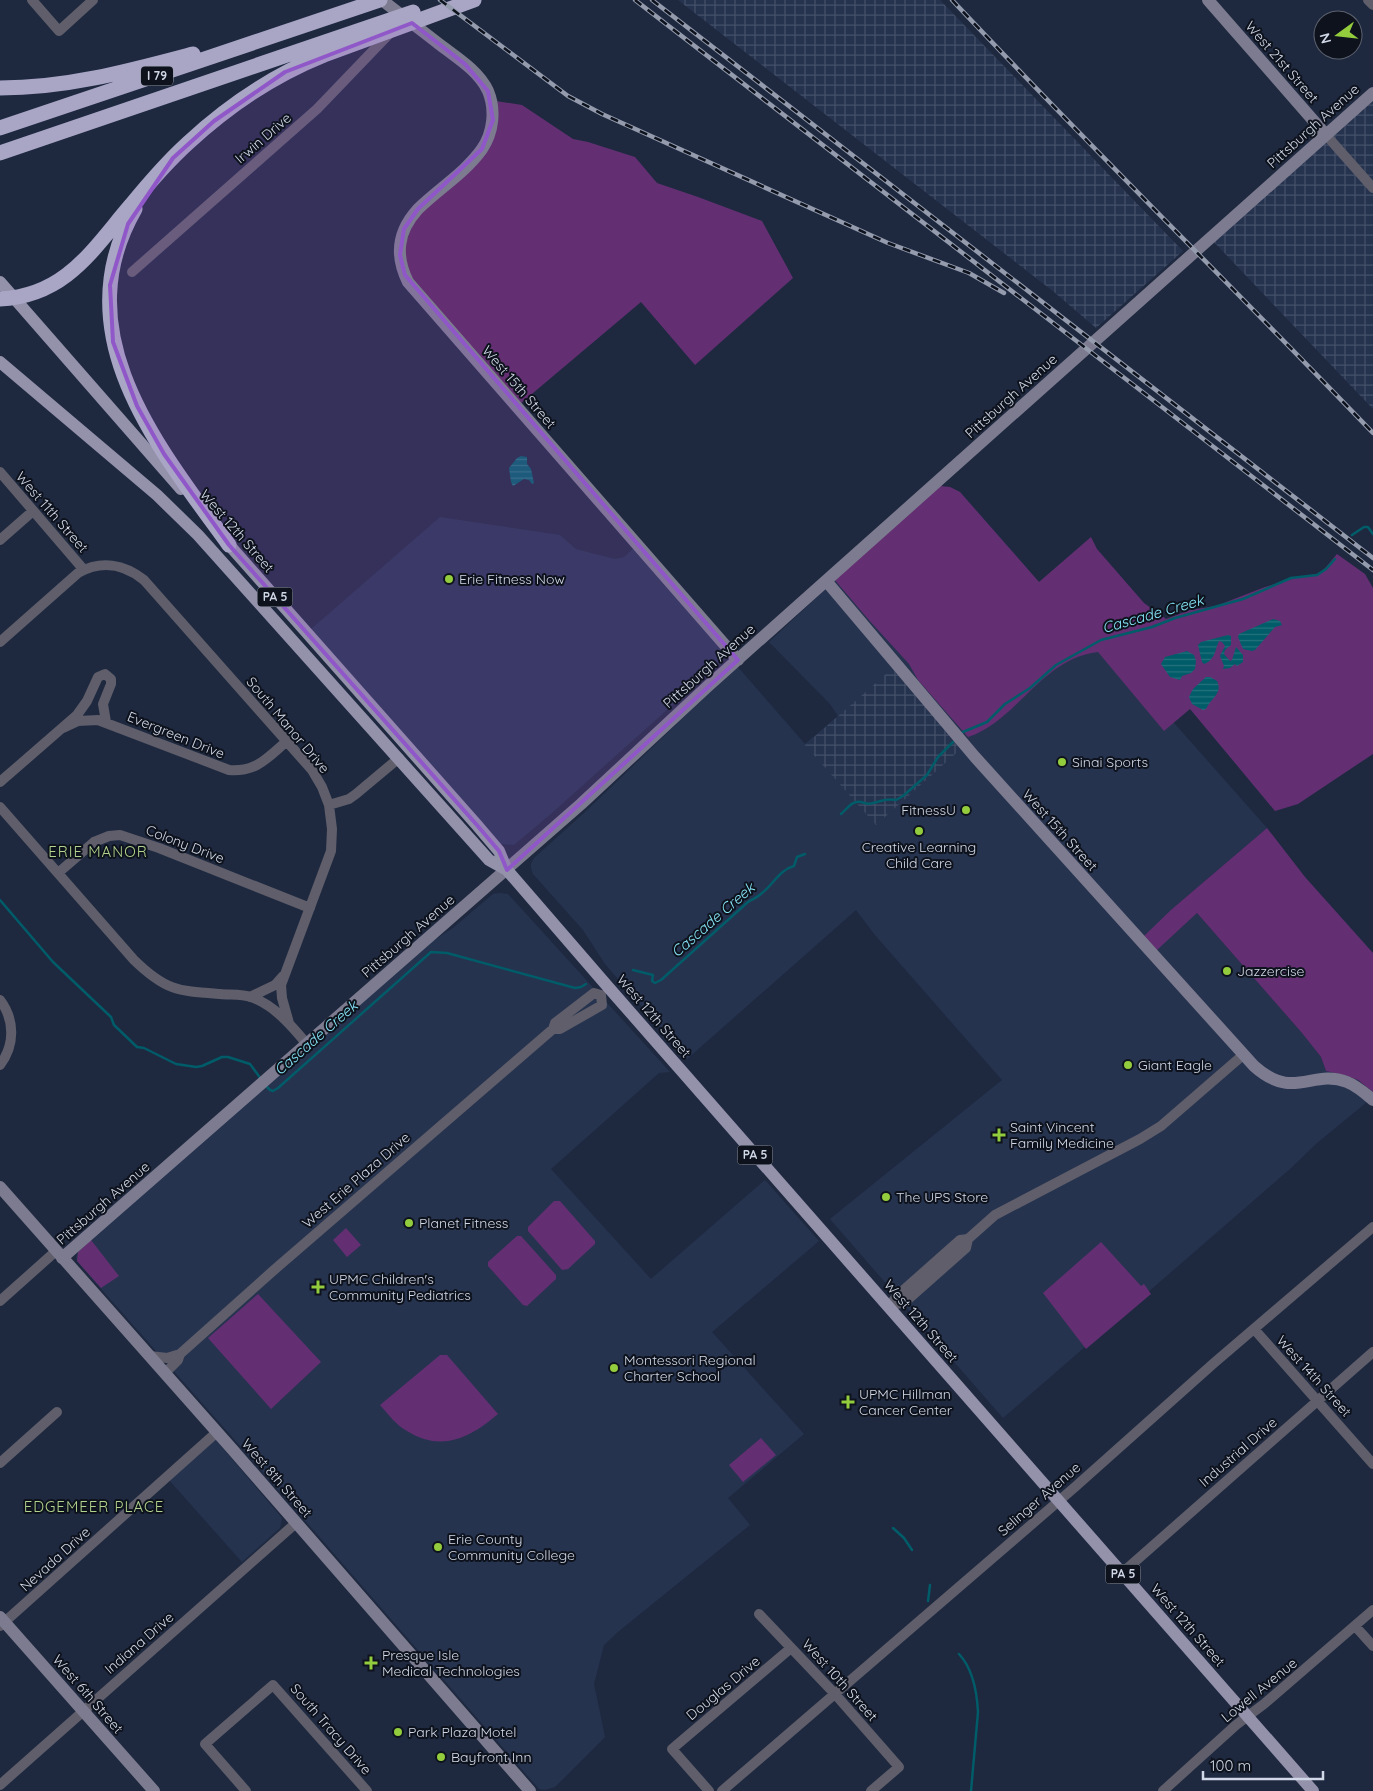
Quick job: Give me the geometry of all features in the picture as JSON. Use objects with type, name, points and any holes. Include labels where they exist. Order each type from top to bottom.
[{"type":"highway","name":"I 79","points":[[0,128],[381,0]]},
{"type":"highway","name":"I 79","points":[[0,153],[322,49],[450,0]]},
{"type":"highway","points":[[0,299],[38,290],[62,279],[80,265],[149,183],[173,158],[214,121],[258,89],[322,49],[474,0]]},
{"type":"highway","points":[[0,88],[42,87],[108,76],[313,22]]},
{"type":"highway","points":[[173,158],[140,201],[120,243],[114,261],[110,285],[109,309],[111,331],[126,380],[150,431],[229,546]]},
{"type":"main road","name":"West 12th Street","points":[[0,282],[229,546],[476,824],[499,851],[506,870],[605,992],[888,1306],[1313,1791]]},
{"type":"main road","name":"West 12th Street","points":[[0,362],[178,514],[218,556],[489,860],[506,870]]},
{"type":"street","points":[[32,0],[59,31],[93,0]]},
{"type":"street","points":[[381,0],[405,18]]},
{"type":"street","name":"West 21st Street","points":[[1208,0],[1373,188]]},
{"type":"street","points":[[1368,0],[1373,5]]},
{"type":"street","name":"West 15th Street","points":[[405,18],[478,76],[488,91],[493,120],[486,141],[476,157],[424,203],[410,218],[404,229],[400,247],[400,262],[405,275],[420,297],[738,660]]},
{"type":"street","name":"Irwin Drive","points":[[132,272],[317,109],[405,18]]},
{"type":"street","name":"Pittsburgh Avenue","points":[[0,1301],[59,1254],[263,1082],[506,870],[738,660],[1373,93]]},
{"type":"street","name":"West 11th Street","points":[[0,472],[84,570]]},
{"type":"street","points":[[0,540],[33,511]]},
{"type":"street","name":"South Manor Drive","points":[[84,570],[100,566],[120,566],[144,580],[312,770],[322,787],[329,805],[332,829],[331,851],[281,985],[282,998],[289,1023]]},
{"type":"street","points":[[0,642],[58,590],[84,570]]},
{"type":"street","name":"West 15th Street","points":[[827,582],[985,769],[1169,970],[1243,1055],[1266,1075],[1285,1083],[1295,1084],[1325,1079],[1338,1080],[1356,1086],[1373,1100]]},
{"type":"street","name":"Evergreen Drive","points":[[0,782],[62,728],[84,706],[98,677],[105,674],[111,682],[103,704],[106,722]]},
{"type":"street","name":"Evergreen Drive","points":[[62,728],[84,720],[98,720],[229,770],[239,771],[254,768],[287,741]]},
{"type":"street","points":[[329,805],[349,799],[399,758]]},
{"type":"street","points":[[0,807],[134,960],[160,982],[191,992],[250,997],[276,1011],[289,1023],[306,1044]]},
{"type":"street","name":"Colony Drive","points":[[58,873],[94,842],[109,836],[120,835],[130,837],[310,908]]},
{"type":"street","points":[[250,997],[275,985],[284,975]]},
{"type":"street","name":"West Erie Plaza Drive","points":[[165,1373],[178,1360],[180,1354],[274,1270],[553,1029],[560,1029],[602,1005],[605,992]]},
{"type":"street","points":[[0,1000],[6,1011],[12,1032],[9,1048],[0,1065]]},
{"type":"street","points":[[888,1306],[906,1302],[966,1248],[968,1239],[995,1215],[1140,1139],[1161,1126],[1243,1055]]},
{"type":"street","name":"West 8th Street","points":[[0,1187],[217,1432],[530,1791]]},
{"type":"street","name":"Selinger Avenue","points":[[722,1791],[1373,1227]]},
{"type":"street","name":"West 14th Street","points":[[1254,1329],[1373,1464]]},
{"type":"street","name":"Industrial Drive","points":[[1122,1572],[1373,1352]]},
{"type":"street","points":[[150,1356],[167,1358],[180,1354]]},
{"type":"street","points":[[0,1463],[57,1412]]},
{"type":"street","name":"Nevada Drive","points":[[2,1622],[217,1432]]},
{"type":"street","name":"Indiana Drive","points":[[0,1785],[296,1523]]},
{"type":"street","name":"Lowell Avenue","points":[[1163,1791],[1373,1610]]},
{"type":"street","name":"West 10th Street","points":[[759,1614],[835,1694],[898,1767],[870,1791]]},
{"type":"street","name":"West 6th Street","points":[[2,1622],[154,1791]]},
{"type":"street","points":[[1355,1626],[1373,1646]]},
{"type":"street","name":"Douglas Drive","points":[[709,1791],[672,1749],[791,1648]]},
{"type":"street","name":"South Tracy Drive","points":[[246,1791],[205,1744],[273,1685],[367,1791]]},
{"type":"highlighted area","points":[[412,23],[465,64],[488,91],[493,120],[482,149],[418,209],[404,229],[400,255],[405,275],[738,660],[507,870],[499,851],[476,824],[229,545],[164,454],[137,406],[113,342],[110,285],[128,224],[173,158],[214,121],[285,72]]},
{"type":"shaded area","points":[[678,0],[940,0],[1183,251],[1096,328],[1054,292]]},
{"type":"shaded area","points":[[1373,98],[1373,409],[1212,240]]},
{"type":"shaded area","points":[[496,101],[522,105],[573,139],[635,157],[657,183],[762,221],[793,278],[695,365],[641,302],[520,404],[409,274],[404,248],[415,218],[471,168]]},
{"type":"shaded area","points":[[521,456],[527,457],[527,464],[531,469],[534,483],[532,484],[529,480],[524,479],[513,486],[509,468]]},
{"type":"shaded area","points":[[940,486],[950,487],[960,492],[1039,582],[1091,537],[1097,549],[1144,603],[1166,619],[1190,610],[1216,606],[1265,587],[1295,578],[1321,573],[1337,554],[1365,574],[1373,588],[1373,754],[1298,804],[1275,811],[1190,709],[1164,731],[1098,652],[1078,657],[1061,666],[1045,677],[1001,718],[985,729],[968,737],[918,680],[909,664],[834,579]]},
{"type":"shaded area","points":[[950,487],[960,492],[1039,582],[1129,672],[1267,828],[1172,909],[1157,949],[1197,913],[1302,1033],[1321,1057],[1326,1071],[1358,1080],[1373,1097],[1317,1143],[1291,1168],[1003,1418],[830,1219],[1002,1080],[875,935],[856,910],[687,1059],[605,964],[583,930],[533,874],[531,868],[534,858],[584,813],[737,666],[805,744],[838,716],[830,704],[769,642],[830,585]]},
{"type":"shaded area","points":[[440,517],[560,535],[576,549],[615,559],[624,557],[635,547],[718,644],[721,652],[717,665],[514,845],[501,844],[311,629]]},
{"type":"shaded area","points":[[1273,619],[1280,621],[1282,625],[1275,627],[1255,650],[1243,649],[1238,637],[1239,634]]},
{"type":"shaded area","points":[[1228,635],[1231,636],[1231,645],[1225,650],[1224,654],[1230,661],[1232,660],[1236,647],[1243,655],[1243,662],[1237,666],[1235,664],[1230,668],[1223,669],[1224,666],[1220,656],[1225,646],[1219,641],[1213,657],[1204,664],[1198,645],[1201,642]]},
{"type":"shaded area","points":[[1187,651],[1194,655],[1196,661],[1195,669],[1191,673],[1182,676],[1180,680],[1170,677],[1161,664],[1165,657]]},
{"type":"shaded area","points":[[893,668],[963,747],[876,825],[805,745]]},
{"type":"shaded area","points":[[1206,677],[1217,681],[1219,689],[1216,696],[1206,709],[1203,710],[1192,704],[1189,697],[1193,689]]},
{"type":"shaded area","points":[[1267,828],[1305,877],[1373,953],[1373,1092],[1358,1080],[1326,1071],[1321,1057],[1302,1033],[1197,913],[1157,950],[1144,936],[1172,909]]},
{"type":"shaded area","points":[[493,894],[508,894],[670,1072],[659,1073],[551,1169],[651,1279],[765,1180],[819,1241],[712,1332],[804,1434],[728,1498],[750,1525],[604,1645],[594,1684],[605,1737],[555,1787],[545,1790],[539,1789],[95,1282],[77,1261],[76,1257],[78,1252],[431,942],[453,928]]},
{"type":"shaded area","points":[[554,1201],[560,1201],[595,1241],[595,1244],[568,1269],[562,1270],[528,1231],[528,1227]]},
{"type":"shaded area","points":[[346,1228],[361,1245],[347,1257],[333,1240]]},
{"type":"shaded area","points":[[517,1236],[521,1236],[556,1275],[556,1279],[527,1306],[523,1305],[488,1266],[488,1262]]},
{"type":"shaded area","points":[[91,1240],[119,1276],[101,1288],[77,1261],[78,1252]]},
{"type":"shaded area","points":[[1101,1242],[1141,1286],[1144,1284],[1151,1294],[1086,1349],[1043,1293]]},
{"type":"shaded area","points":[[258,1294],[321,1362],[271,1409],[208,1338]]},
{"type":"shaded area","points":[[440,1355],[447,1355],[498,1414],[467,1435],[456,1439],[432,1441],[420,1438],[403,1429],[380,1405]]},
{"type":"shaded area","points":[[761,1438],[776,1455],[743,1482],[729,1465]]},
{"type":"shaded area","points":[[215,1439],[282,1518],[280,1528],[242,1562],[169,1480]]},
{"type":"waterway","name":"Cascade Creek","points":[[1352,535],[1364,527],[1368,527],[1373,534]]},
{"type":"waterway","name":"Cascade Creek","points":[[963,732],[987,722],[1005,704],[1030,688],[1056,665],[1101,640],[1152,627],[1175,618],[1243,599],[1291,578],[1317,575],[1335,559]]},
{"type":"waterway","name":"Cascade Creek","points":[[841,814],[855,802],[870,804],[896,800],[903,796],[927,775],[938,757],[953,742]]},
{"type":"waterway","name":"Cascade Creek","points":[[633,970],[653,975],[652,981],[655,983],[661,980],[748,902],[766,890],[780,874],[794,866],[797,857],[805,854]]},
{"type":"waterway","name":"Cascade Creek","points":[[0,900],[53,962],[111,1017],[114,1025],[137,1047],[144,1048],[176,1064],[196,1067],[222,1057],[228,1057],[250,1064],[261,1079]]},
{"type":"waterway","name":"Cascade Creek","points":[[265,1085],[273,1091],[278,1088],[431,952],[447,953],[575,988],[586,984]]},
{"type":"waterway","points":[[893,1528],[904,1538],[912,1550]]},
{"type":"waterway","points":[[928,1601],[930,1585]]},
{"type":"waterway","points":[[959,1654],[971,1674],[978,1712],[971,1791]]},
{"type":"railway","points":[[440,0],[568,96],[602,114],[888,243],[969,273],[1004,293]]},
{"type":"railway","points":[[635,0],[1373,570]]},
{"type":"railway","points":[[652,0],[1373,558]]},
{"type":"railway","points":[[952,0],[1373,433]]},
{"type":"place","name":"Erie Fitness Now","points":[[449,579]]},
{"type":"place","name":"Sinai Sports","points":[[1062,762]]},
{"type":"place","name":"FitnessU","points":[[966,810]]},
{"type":"place","name":"Creative Learning Child Care","points":[[919,831]]},
{"type":"place","name":"Jazzercise","points":[[1227,971]]},
{"type":"place","name":"Giant Eagle","points":[[1128,1065]]},
{"type":"place","name":"Saint Vincent Family Medicine","points":[[999,1135]]},
{"type":"place","name":"The UPS Store","points":[[886,1197]]},
{"type":"place","name":"Planet Fitness","points":[[409,1223]]},
{"type":"place","name":"UPMC Children's Community Pediatrics","points":[[318,1287]]},
{"type":"place","name":"Montessori Regional Charter School","points":[[614,1368]]},
{"type":"place","name":"UPMC Hillman Cancer Center","points":[[848,1402]]},
{"type":"place","name":"Erie County Community College","points":[[438,1547]]},
{"type":"place","name":"Presque Isle Medical Technologies","points":[[371,1663]]},
{"type":"place","name":"Park Plaza Motel","points":[[398,1732]]},
{"type":"place","name":"Bayfront Inn","points":[[441,1757]]},
{"type":"district","name":"ERIE MANOR","points":[[98,852]]},
{"type":"district","name":"EDGEMEER PLACE","points":[[94,1507]]}]
